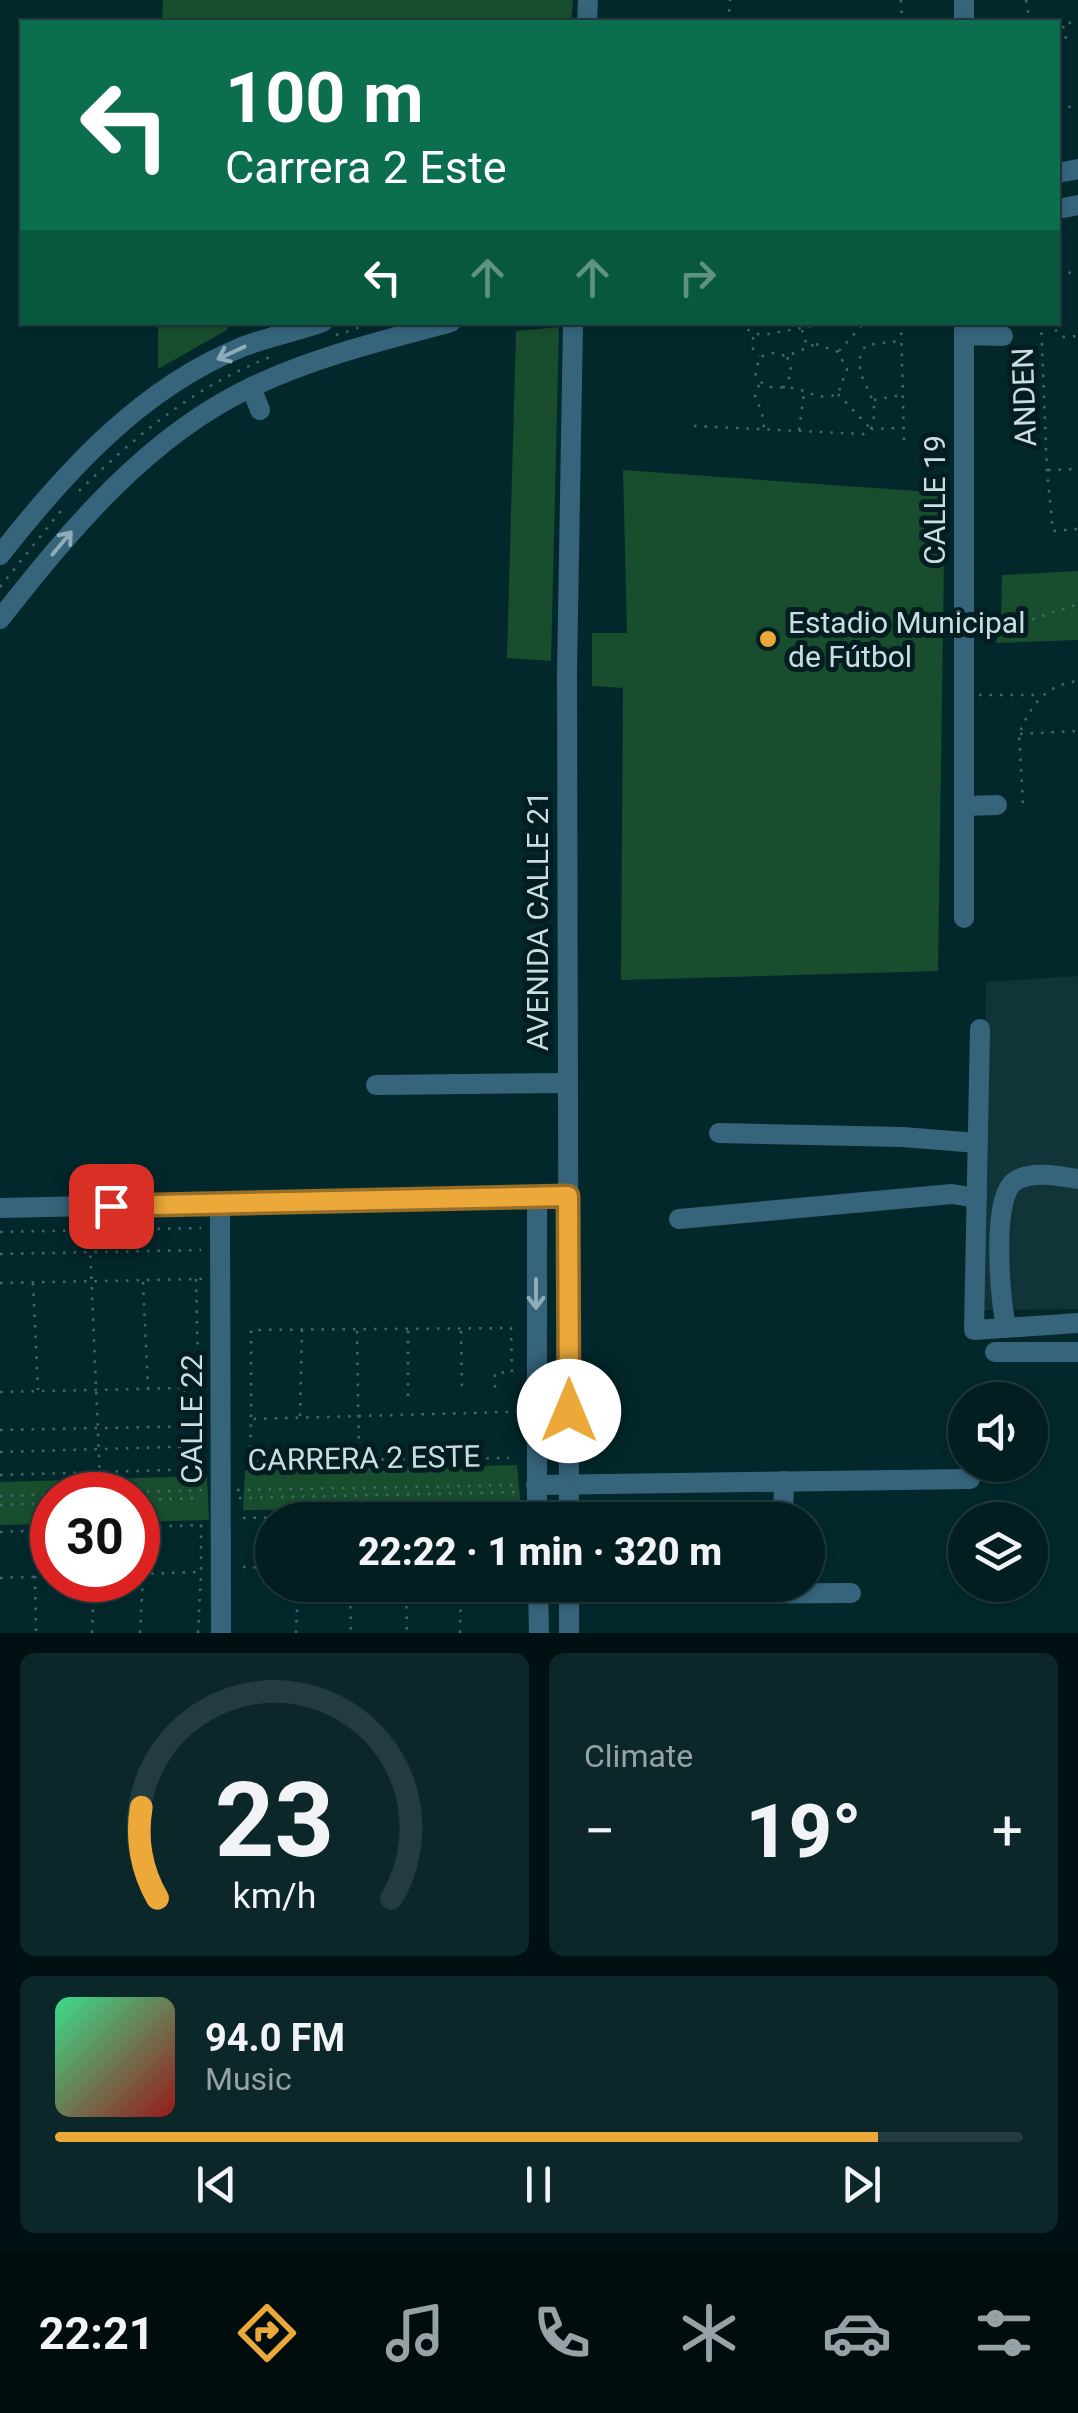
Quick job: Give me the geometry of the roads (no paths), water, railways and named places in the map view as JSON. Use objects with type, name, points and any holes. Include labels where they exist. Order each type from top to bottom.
[{"type":"street","points":[[0,554],[47,495],[89,452],[166,388],[243,347],[313,325]]},
{"type":"street","points":[[0,619],[77,525],[154,451],[251,387],[295,368],[441,325]]},
{"type":"street","name":"AVENIDA CALLE 21","points":[[569,1502],[566,672],[572,325]]},
{"type":"street","points":[[964,329],[1002,336]]},
{"type":"street","name":"CALLE 19","points":[[964,329],[964,918]]},
{"type":"street","points":[[340,354],[341,378]]},
{"type":"street","points":[[251,387],[260,410]]},
{"type":"street","points":[[964,806],[997,805]]},
{"type":"street","points":[[980,1029],[974,1330],[1078,1323]]},
{"type":"street","points":[[376,1085],[567,1083]]},
{"type":"street","points":[[719,1133],[902,1137],[978,1143]]},
{"type":"street","points":[[1006,1328],[1000,1234],[1002,1198],[1015,1182],[1038,1175],[1078,1179]]},
{"type":"street","points":[[679,1219],[952,1194],[977,1198]]},
{"type":"street","points":[[536,1502],[516,1391],[537,1196]]},
{"type":"street","points":[[0,1208],[568,1196]]},
{"type":"street","name":"CALLE 22","points":[[220,1204],[204,1403],[222,1494],[221,1633]]},
{"type":"street","points":[[1043,1326],[1044,1352]]},
{"type":"street","points":[[995,1352],[1078,1352]]},
{"type":"street","points":[[536,1488],[569,1483],[948,1479]]},
{"type":"street","points":[[783,1502],[784,1481]]},
{"type":"street","points":[[825,1591],[850,1593]]},
{"type":"street","points":[[538,1602],[539,1633]]},
{"type":"street","points":[[569,1602],[569,1633]]},
{"type":"place","name":"Estadio Municipal de Fútbol","points":[[768,639]]}]
